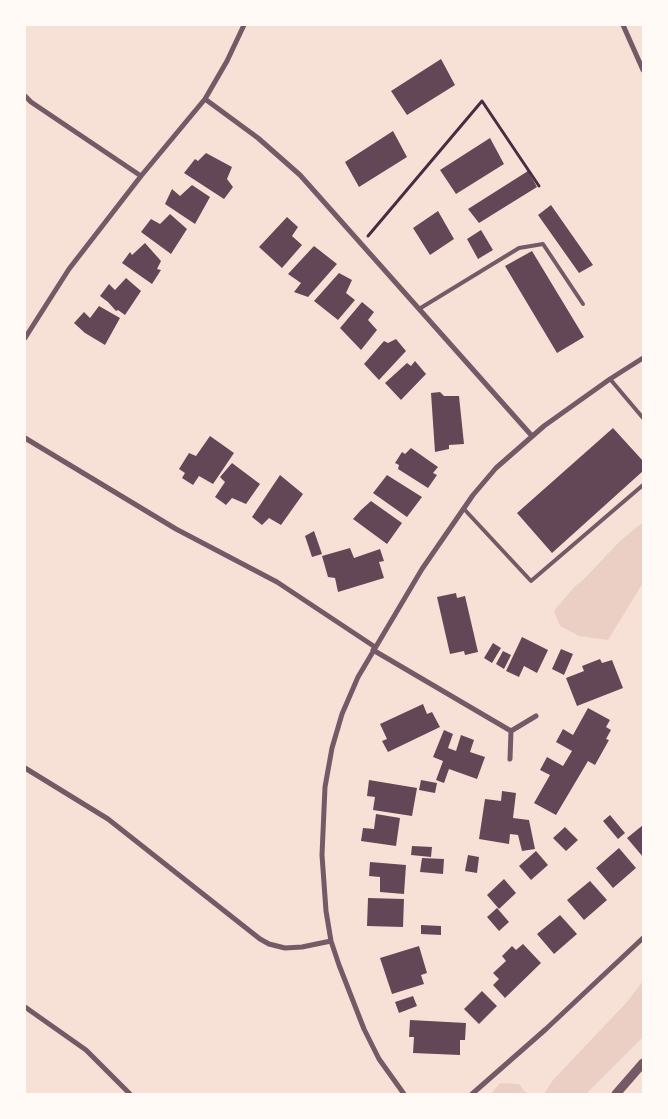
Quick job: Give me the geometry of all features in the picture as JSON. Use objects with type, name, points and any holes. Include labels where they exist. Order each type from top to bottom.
[{"type":"street","points":[[25,338],[69,269],[141,176],[205,99],[227,61],[244,25]]},
{"type":"street","points":[[623,25],[643,70]]},
{"type":"street","points":[[25,96],[31,102],[141,176]]},
{"type":"street","points":[[205,99],[258,138],[300,175],[532,436]]},
{"type":"street","points":[[404,1094],[372,1045],[347,987],[332,941],[326,911],[322,855],[325,787],[332,748],[342,714],[358,677],[374,649],[422,569],[473,495],[496,468],[532,436],[610,379],[643,358]]},
{"type":"street","points":[[25,438],[176,529],[277,582],[374,649],[511,730]]},
{"type":"street","points":[[511,730],[536,716]]},
{"type":"street","points":[[510,758],[511,730]]},
{"type":"street","points":[[25,768],[108,819],[260,939],[269,944],[285,948],[302,947],[332,941]]},
{"type":"street","points":[[472,1094],[546,1029],[643,938]]},
{"type":"street","points":[[25,1007],[86,1050],[130,1094]]},
{"type":"street","points":[[616,1094],[643,1064]]},
{"type":"lane","points":[[420,309],[519,248],[543,244],[583,304]]},
{"type":"lane","points":[[610,379],[643,418]]},
{"type":"lane","points":[[464,509],[531,581],[643,485]]},
{"type":"path","points":[[361,244],[482,101],[539,186]]},
{"type":"shaded area","points":[[643,522],[643,583],[608,640],[579,636],[560,626],[554,611],[574,587],[620,541]]},
{"type":"shaded area","points":[[643,981],[643,1037],[586,1094],[544,1094],[553,1080],[627,1002]]},
{"type":"shaded area","points":[[500,1083],[519,1084],[527,1094],[491,1094]]},
{"type":"building","points":[[441,59],[455,85],[407,115],[391,91]]},
{"type":"building","points":[[393,131],[407,157],[359,187],[345,162]]},
{"type":"building","points":[[490,138],[504,164],[456,194],[440,170]]},
{"type":"building","points":[[206,153],[232,167],[227,179],[233,187],[224,199],[184,173],[195,159],[198,161]]},
{"type":"building","points":[[528,171],[537,187],[479,223],[468,209]]},
{"type":"building","points":[[192,185],[210,197],[195,224],[165,204],[172,189],[180,196]]},
{"type":"building","points":[[551,205],[593,265],[579,273],[538,215]]},
{"type":"building","points":[[438,211],[454,239],[430,255],[413,228]]},
{"type":"building","points":[[170,214],[187,229],[171,254],[141,232],[151,219],[160,224]]},
{"type":"building","points":[[287,217],[298,227],[292,236],[302,245],[282,268],[259,247]]},
{"type":"building","points":[[481,230],[493,250],[478,259],[467,239]]},
{"type":"building","points":[[145,243],[161,261],[157,269],[161,270],[152,284],[122,263],[130,252],[132,255]]},
{"type":"building","points":[[314,246],[337,264],[308,297],[294,292],[301,283],[288,274]]},
{"type":"building","points":[[532,251],[584,337],[557,353],[505,266]]},
{"type":"building","points":[[339,273],[352,280],[346,293],[355,300],[338,320],[314,301]]},
{"type":"building","points":[[126,278],[141,291],[125,315],[118,310],[116,311],[100,296],[109,284],[115,290]]},
{"type":"building","points":[[362,302],[374,312],[368,320],[377,330],[361,350],[340,328]]},
{"type":"building","points":[[99,306],[120,318],[105,345],[85,333],[74,323],[84,312],[90,318]]},
{"type":"building","points":[[396,339],[406,351],[379,380],[364,364],[384,341],[388,343]]},
{"type":"building","points":[[415,361],[426,374],[401,400],[385,383],[407,363],[411,366]]},
{"type":"building","points":[[440,392],[444,396],[459,396],[464,444],[449,445],[449,449],[435,452],[431,393]]},
{"type":"building","points":[[613,428],[643,461],[643,471],[552,553],[517,513]]},
{"type":"building","points":[[210,436],[234,453],[213,484],[199,476],[193,485],[182,478],[185,473],[179,469],[189,453],[196,456]]},
{"type":"building","points":[[411,448],[438,467],[433,473],[437,475],[428,488],[398,469],[399,465],[395,463],[402,452],[405,454]]},
{"type":"building","points":[[232,463],[260,484],[246,504],[232,498],[226,505],[215,497],[225,482],[220,477]]},
{"type":"building","points":[[280,475],[303,494],[281,525],[269,518],[262,525],[252,517]]},
{"type":"building","points":[[387,475],[422,497],[407,517],[373,493]]},
{"type":"building","points":[[371,501],[402,523],[387,544],[353,519]]},
{"type":"building","points":[[314,531],[322,554],[312,557],[305,536]]},
{"type":"building","points":[[350,548],[354,558],[380,549],[384,561],[379,562],[384,578],[338,592],[335,578],[328,577],[322,556]]},
{"type":"building","points":[[456,593],[457,598],[465,596],[478,652],[465,655],[464,651],[450,654],[437,597]]},
{"type":"building","points":[[522,637],[548,650],[537,673],[524,666],[519,677],[506,671]]},
{"type":"building","points":[[493,643],[501,648],[492,663],[484,658]]},
{"type":"building","points":[[561,649],[573,654],[564,675],[552,669]]},
{"type":"building","points":[[503,651],[511,655],[504,669],[496,664]]},
{"type":"building","points":[[600,659],[602,663],[612,660],[623,688],[577,706],[566,678],[584,671],[582,666]]},
{"type":"building","points":[[423,704],[427,714],[432,712],[440,727],[388,752],[382,741],[387,739],[380,724]]},
{"type":"building","points":[[588,708],[610,720],[606,727],[611,730],[606,739],[609,740],[595,765],[588,761],[556,815],[534,803],[550,775],[540,770],[547,757],[563,766],[572,751],[556,742],[563,729],[573,735]]},
{"type":"building","points":[[444,730],[453,734],[448,748],[456,751],[461,735],[474,740],[470,752],[485,757],[477,779],[449,769],[444,783],[436,780],[443,761],[433,757]]},
{"type":"building","points":[[369,780],[417,788],[412,816],[373,810],[375,797],[367,796]]},
{"type":"building","points":[[421,780],[437,783],[435,793],[419,790]]},
{"type":"building","points":[[502,791],[516,793],[513,818],[529,820],[535,849],[522,851],[518,835],[510,834],[509,844],[479,839],[485,799],[501,801]]},
{"type":"building","points":[[376,814],[400,818],[396,846],[361,841],[363,828],[374,829]]},
{"type":"building","points":[[610,815],[625,833],[618,839],[603,821]]},
{"type":"building","points":[[643,825],[643,857],[627,838]]},
{"type":"building","points":[[565,827],[578,840],[566,851],[553,838]]},
{"type":"building","points":[[412,846],[432,847],[431,857],[411,855]]},
{"type":"building","points":[[619,848],[636,868],[613,888],[596,868]]},
{"type":"building","points":[[536,851],[548,865],[531,880],[519,866]]},
{"type":"building","points":[[468,855],[479,857],[477,873],[465,871]]},
{"type":"building","points":[[422,858],[444,859],[443,874],[420,872]]},
{"type":"building","points":[[370,862],[406,865],[404,894],[380,892],[380,877],[369,876]]},
{"type":"building","points":[[504,879],[516,893],[499,909],[487,895]]},
{"type":"building","points":[[590,881],[607,900],[584,920],[567,900]]},
{"type":"building","points":[[368,898],[404,899],[403,927],[367,926]]},
{"type":"building","points":[[497,908],[509,922],[499,931],[487,917]]},
{"type":"building","points":[[560,915],[577,934],[554,954],[537,934]]},
{"type":"building","points":[[421,925],[441,926],[441,935],[421,934]]},
{"type":"building","points":[[523,944],[541,963],[505,998],[493,985],[499,979],[493,973],[506,961],[502,956],[512,946],[516,950]]},
{"type":"building","points":[[419,946],[427,973],[421,975],[424,984],[392,994],[380,958]]},
{"type":"building","points":[[482,991],[497,1006],[479,1024],[464,1009]]},
{"type":"building","points":[[413,996],[417,1006],[399,1013],[395,1002]]},
{"type":"building","points":[[410,1020],[466,1023],[465,1040],[460,1040],[460,1055],[413,1053],[414,1037],[409,1037]]}]
